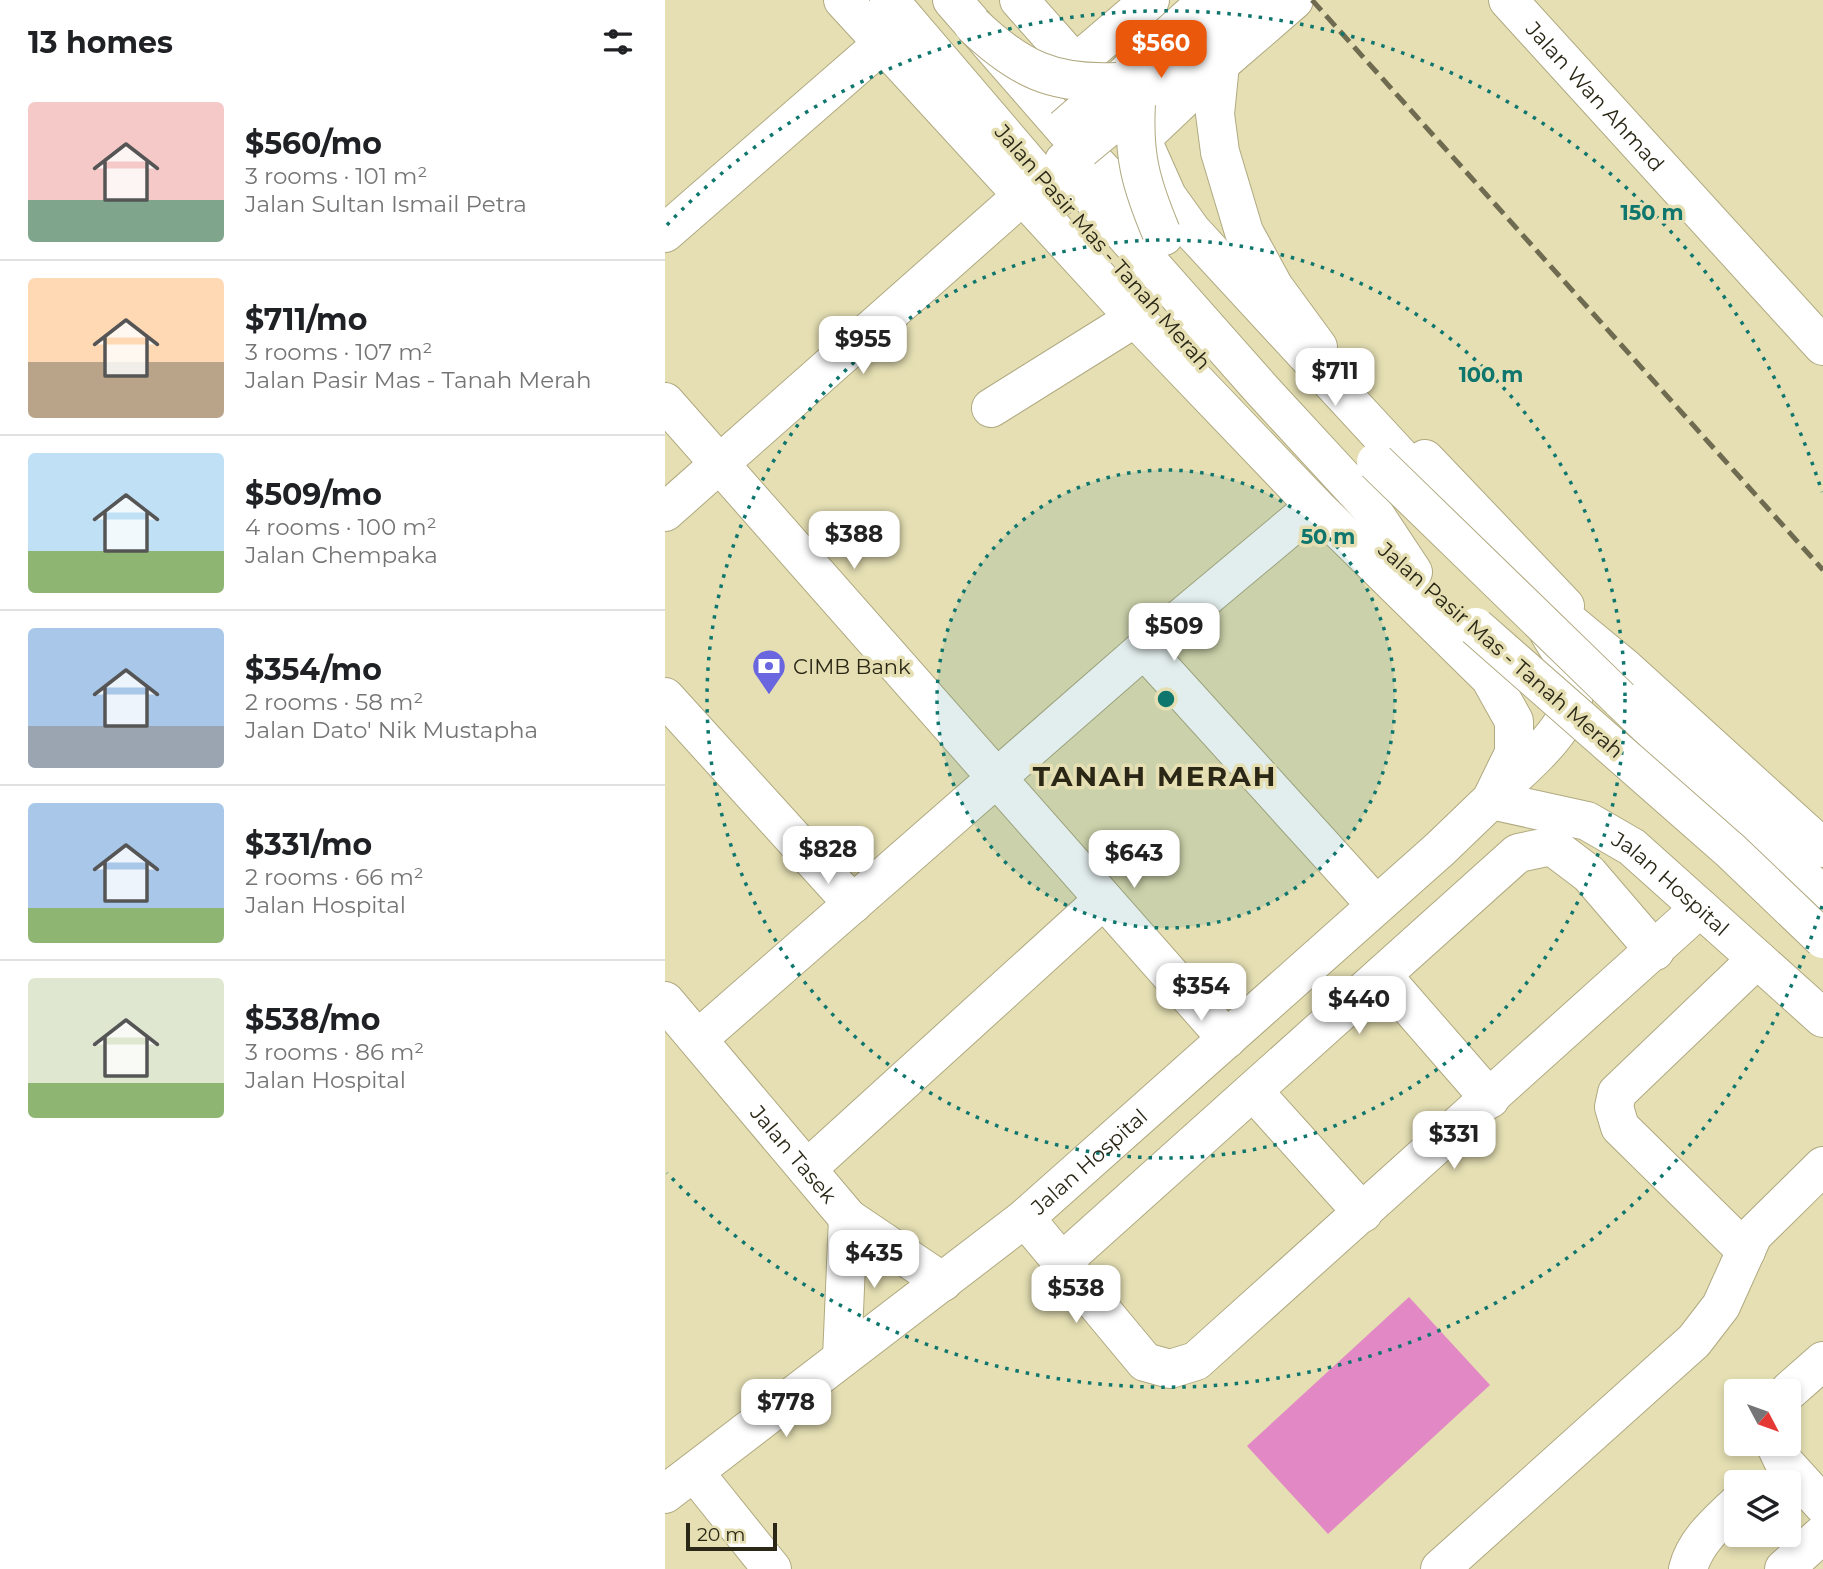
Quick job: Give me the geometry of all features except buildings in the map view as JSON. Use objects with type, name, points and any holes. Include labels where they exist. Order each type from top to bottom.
[{"type":"main road","name":"Jalan Hospital","points":[[679,1483],[1025,1219],[1375,904],[1440,849],[1491,800],[1514,753],[1514,721],[1490,678],[1315,506],[1135,318],[843,0]]},
{"type":"main road","name":"Jalan Pasir Mas - Tanah Merah","points":[[889,0],[1164,321],[1358,523],[1731,851],[1823,939]]},
{"type":"main road","points":[[914,0],[1033,132],[1044,141],[1070,142],[1220,64],[1294,0]]},
{"type":"main road","points":[[1019,0],[1075,64],[1132,108],[1167,196],[1192,231],[1402,460],[1516,578],[1626,669],[1823,848]]},
{"type":"main road","points":[[1075,64],[1150,0]]},
{"type":"main road","points":[[1161,232],[1150,206],[1136,155],[1132,108],[1208,0]]},
{"type":"main road","points":[[1132,108],[1257,0]]},
{"type":"main road","name":"Jalan Wan Ahmad","points":[[1508,0],[1823,346]]},
{"type":"main road","points":[[962,13],[996,48],[1023,65],[1053,77],[1085,83],[1132,108]]},
{"type":"main road","name":"Jalan Pasir Mas - Tanah Merah","points":[[962,13],[1070,142],[1161,232],[1376,463],[1823,896]]},
{"type":"main road","points":[[665,233],[882,44]]},
{"type":"main road","points":[[1220,64],[1215,114],[1220,152],[1244,232],[1274,287],[1314,342],[1626,669]]},
{"type":"main road","points":[[1070,142],[1066,166],[1071,174],[1262,391],[1370,507],[1413,572]]},
{"type":"main road","points":[[665,512],[1022,196]]},
{"type":"main road","points":[[991,408],[1135,318]]},
{"type":"main road","points":[[665,402],[1227,1039]]},
{"type":"main road","points":[[698,1039],[1144,649],[1315,506]]},
{"type":"main road","points":[[1491,800],[1555,736],[1566,720],[1574,690],[1572,673],[1516,578]]},
{"type":"main road","points":[[1144,649],[1375,904]]},
{"type":"main road","points":[[665,697],[853,904]]},
{"type":"main road","name":"Jalan Hospital","points":[[1491,800],[1587,821],[1632,847],[1823,1018]]},
{"type":"main road","points":[[1062,1262],[1518,853],[1552,846],[1589,874],[1655,951]]},
{"type":"main road","points":[[807,1169],[1103,900]]},
{"type":"main road","points":[[1025,1219],[1145,1362],[1170,1370],[1196,1361],[1700,908]]},
{"type":"main road","points":[[1746,1251],[1620,1127],[1614,1107],[1617,1093],[1757,959]]},
{"type":"main road","points":[[1382,975],[1490,1099]]},
{"type":"main road","name":"Jalan Tasek","points":[[665,1001],[848,1218],[943,1282]]},
{"type":"main road","points":[[1253,1091],[1363,1213]]},
{"type":"main road","points":[[1440,1569],[1694,1341],[1721,1306],[1753,1235],[1823,1166]]},
{"type":"main road","points":[[842,1359],[848,1218]]},
{"type":"main road","points":[[1801,1380],[1823,1361]]},
{"type":"main road","points":[[1773,1462],[1823,1504]]},
{"type":"main road","points":[[679,1483],[772,1569]]},
{"type":"main road","points":[[1688,1569],[1692,1554],[1724,1516]]},
{"type":"main road","points":[[1784,1569],[1823,1534]]},
{"type":"shaded area","points":[[1409,1297],[1490,1385],[1328,1534],[1247,1446]]},
{"type":"railway","points":[[1312,0],[1823,570]]},
{"type":"place","name":"CIMB Bank","points":[[769,696]]},
{"type":"district","name":"TANAH MERAH","points":[[1155,776]]}]
